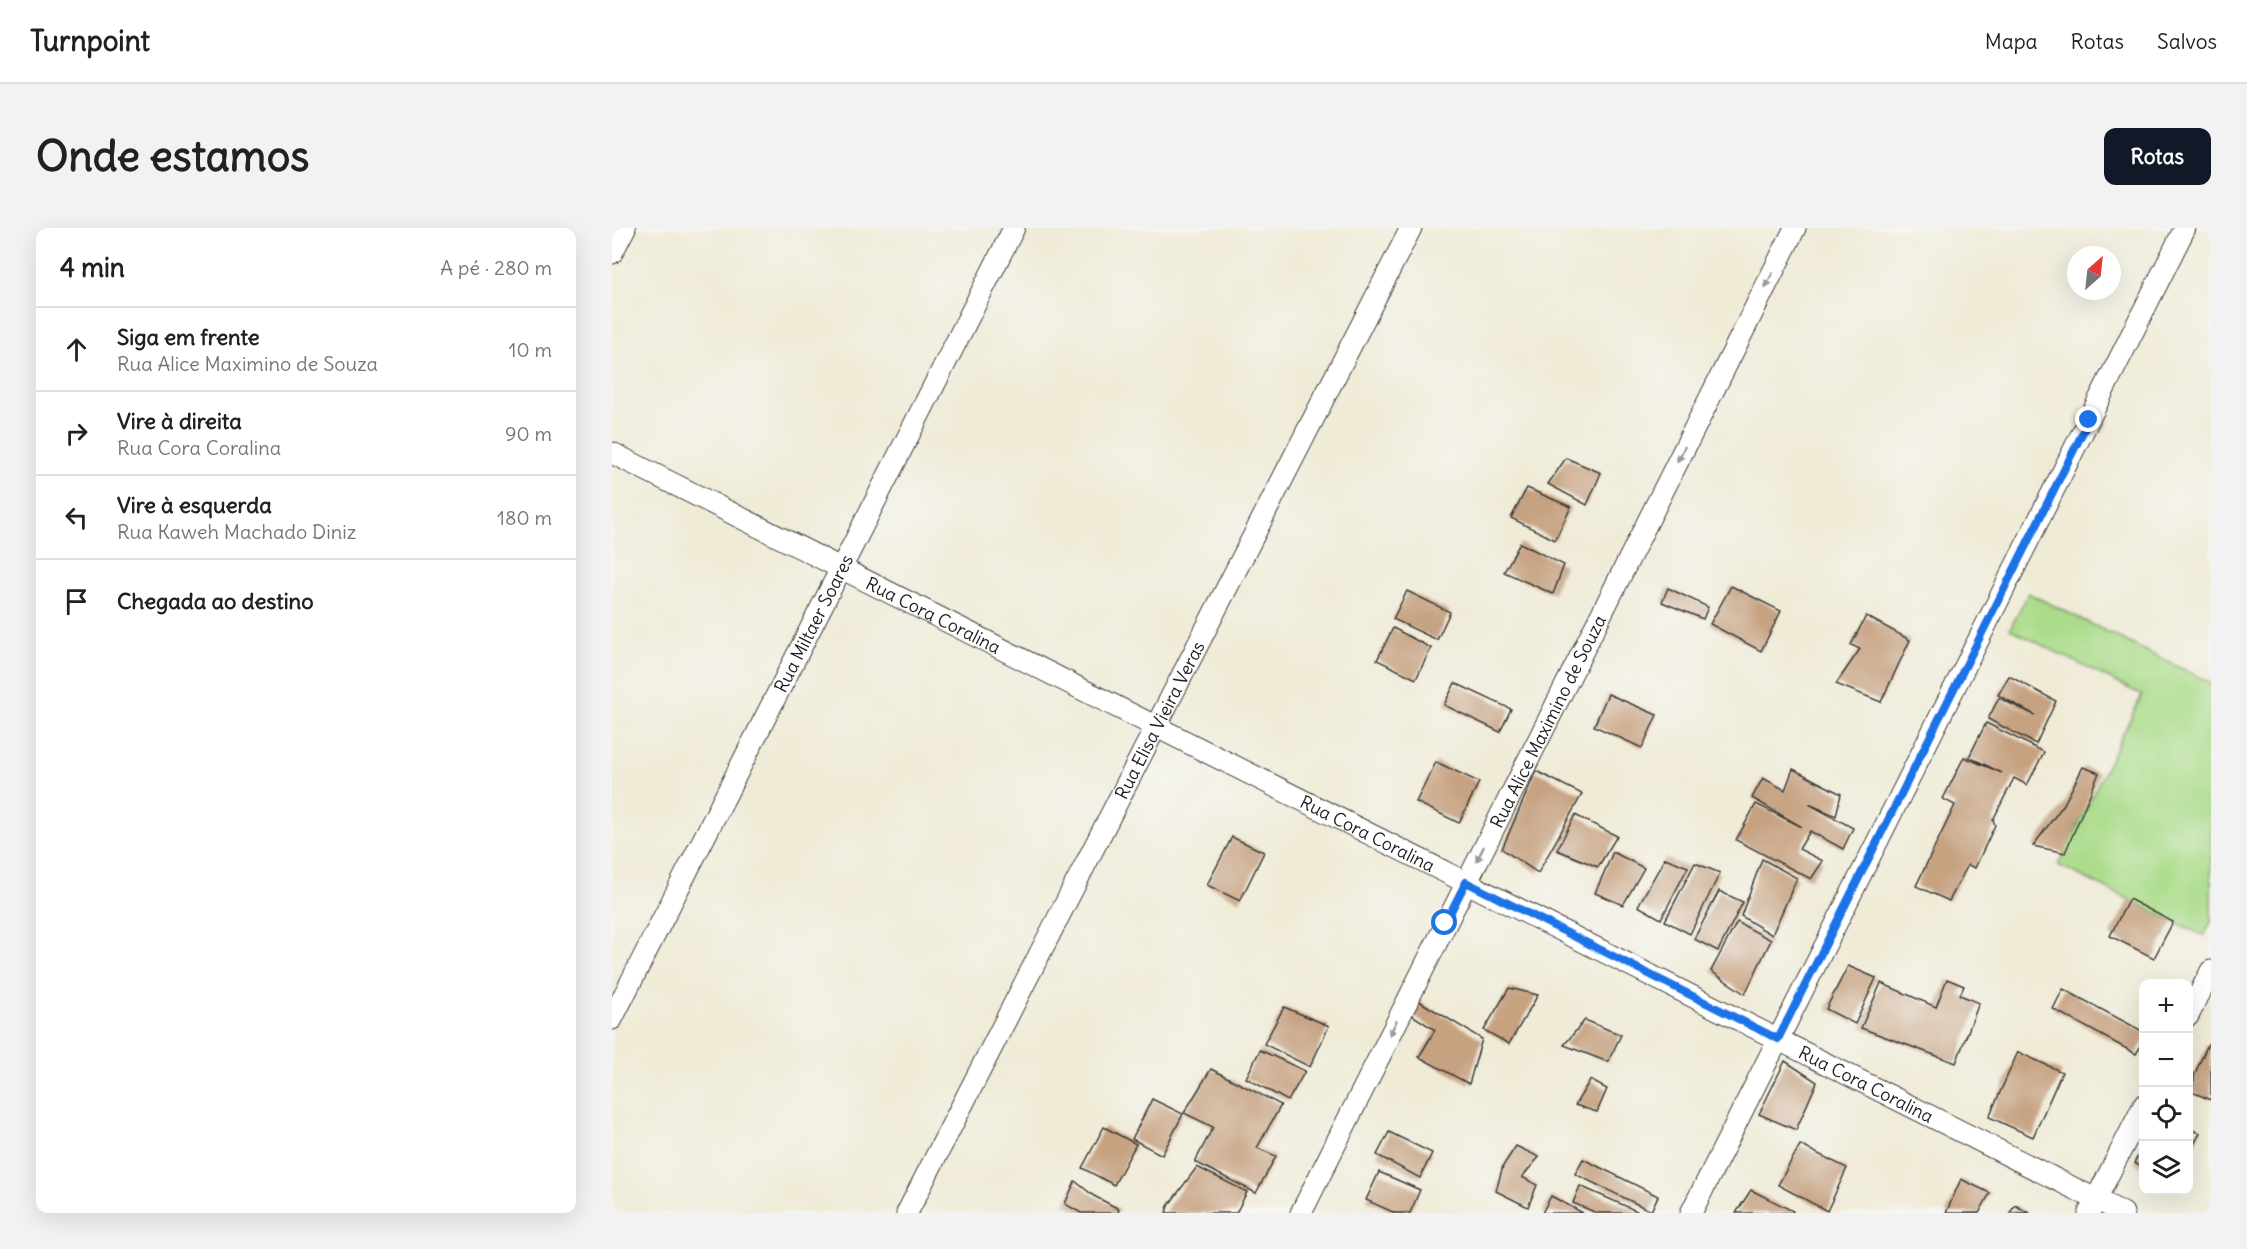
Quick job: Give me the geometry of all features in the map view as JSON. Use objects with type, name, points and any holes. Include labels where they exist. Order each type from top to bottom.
[{"type":"street","points":[[612,254],[625,228]]},
{"type":"street","name":"Rua Miltaer Soares","points":[[612,1019],[1014,228]]},
{"type":"street","name":"Rua Elisa Vieira Veras","points":[[907,1213],[1411,228]]},
{"type":"street","name":"Rua Alice Maximino de Souza","points":[[1301,1213],[1795,228]]},
{"type":"street","points":[[1692,1213],[2185,228]]},
{"type":"street","name":"Rua Cora Coralina","points":[[612,453],[1778,1039],[2093,1206],[2123,1213]]},
{"type":"street","points":[[2193,1006],[2211,971]]},
{"type":"street","points":[[2093,1206],[2139,1115]]},
{"type":"green space","points":[[2028,593],[2211,683],[2211,922],[2204,936],[2058,865],[2142,695],[2010,629]]},
{"type":"building","points":[[1566,458],[1601,473],[1587,505],[1548,484]]},
{"type":"building","points":[[1527,488],[1571,507],[1555,540],[1511,518]]},
{"type":"building","points":[[1520,543],[1564,565],[1553,594],[1504,572]]},
{"type":"building","points":[[1731,586],[1781,611],[1761,651],[1710,624]]},
{"type":"building","points":[[1668,588],[1708,607],[1703,619],[1662,602]]},
{"type":"building","points":[[1407,591],[1450,612],[1437,640],[1393,619]]},
{"type":"building","points":[[1866,616],[1910,640],[1881,702],[1836,684],[1860,649],[1851,645]]},
{"type":"building","points":[[1393,628],[1431,648],[1416,679],[1377,660]]},
{"type":"building","points":[[2009,676],[2056,701],[2036,744],[1988,719],[1999,698],[2035,715],[1998,695]]},
{"type":"building","points":[[1455,683],[1511,709],[1500,732],[1444,705]]},
{"type":"building","points":[[1608,694],[1657,715],[1642,748],[1594,726]]},
{"type":"building","points":[[1986,723],[2044,752],[2027,785],[2014,778],[1993,820],[1995,825],[1975,868],[1968,865],[1949,901],[1916,886],[1955,805],[1943,799],[1964,757],[2002,773],[1969,757]]},
{"type":"building","points":[[1436,762],[1479,782],[1459,823],[1416,802]]},
{"type":"building","points":[[2083,767],[2099,773],[2065,853],[2033,846],[2064,804]]},
{"type":"building","points":[[1793,769],[1841,794],[1836,816],[1809,804],[1853,828],[1843,849],[1810,831],[1799,849],[1823,861],[1811,879],[1736,840],[1756,804],[1802,827],[1752,798],[1763,778],[1785,790]]},
{"type":"building","points":[[1536,771],[1582,794],[1538,873],[1502,849]]},
{"type":"building","points":[[1575,815],[1617,836],[1598,867],[1557,850]]},
{"type":"building","points":[[1232,837],[1264,852],[1240,901],[1207,885]]},
{"type":"building","points":[[1613,852],[1644,868],[1623,905],[1595,893]]},
{"type":"building","points":[[1665,858],[1688,867],[1661,919],[1638,906]]},
{"type":"building","points":[[1762,859],[1797,878],[1772,935],[1741,916]]},
{"type":"building","points":[[1695,863],[1720,873],[1690,934],[1665,921]]},
{"type":"building","points":[[1719,891],[1743,902],[1718,951],[1694,939]]},
{"type":"building","points":[[2129,899],[2173,922],[2154,958],[2110,936]]},
{"type":"building","points":[[1737,922],[1771,940],[1745,994],[1711,971]]},
{"type":"building","points":[[1848,966],[1876,978],[1855,1024],[1826,1009]]},
{"type":"building","points":[[1947,979],[1964,986],[1960,995],[1979,1003],[1956,1063],[1861,1028],[1881,983],[1936,1007]]},
{"type":"building","points":[[1509,988],[1538,995],[1509,1044],[1484,1030]]},
{"type":"building","points":[[2063,989],[2139,1029],[2139,1049],[2136,1054],[2053,1009]]},
{"type":"building","points":[[1419,1001],[1482,1039],[1469,1084],[1419,1057],[1435,1030],[1412,1015]]},
{"type":"building","points":[[1284,1007],[1329,1026],[1310,1067],[1264,1044]]},
{"type":"building","points":[[1585,1020],[1621,1035],[1608,1062],[1564,1045]]},
{"type":"building","points":[[2208,1044],[2211,1045],[2211,1100],[2193,1092],[2195,1073]]},
{"type":"building","points":[[1260,1050],[1305,1071],[1288,1101],[1246,1078]]},
{"type":"building","points":[[2018,1052],[2062,1072],[2033,1137],[1989,1117]]},
{"type":"building","points":[[1785,1061],[1817,1082],[1796,1130],[1759,1114]]},
{"type":"building","points":[[1211,1069],[1281,1105],[1257,1148],[1276,1156],[1256,1193],[1195,1162],[1213,1127],[1184,1113]]},
{"type":"building","points":[[1590,1080],[1607,1089],[1597,1112],[1575,1105]]},
{"type":"building","points":[[1152,1099],[1183,1114],[1162,1155],[1132,1139]]},
{"type":"building","points":[[1104,1127],[1136,1144],[1114,1185],[1082,1168]]},
{"type":"building","points":[[2193,1130],[2200,1133],[2193,1146]]},
{"type":"building","points":[[1389,1132],[1432,1153],[1420,1178],[1377,1155]]},
{"type":"building","points":[[1800,1145],[1847,1168],[1827,1211],[1778,1185]]},
{"type":"building","points":[[1516,1146],[1539,1157],[1522,1177],[1537,1185],[1528,1207],[1496,1191],[1503,1166]]},
{"type":"building","points":[[2139,1154],[2139,1166],[2134,1163]]},
{"type":"building","points":[[1583,1159],[1658,1196],[1651,1211],[1575,1174]]},
{"type":"building","points":[[1197,1167],[1247,1192],[1236,1213],[1166,1213],[1168,1206]]},
{"type":"building","points":[[1379,1172],[1420,1190],[1410,1213],[1395,1213],[1366,1200]]},
{"type":"building","points":[[1961,1179],[1990,1193],[1979,1213],[1946,1213]]},
{"type":"building","points":[[1075,1181],[1094,1196],[1119,1209],[1118,1213],[1081,1213],[1065,1204]]},
{"type":"building","points":[[1580,1186],[1637,1211],[1636,1213],[1597,1213],[1573,1203]]},
{"type":"building","points":[[1751,1190],[1793,1211],[1792,1213],[1736,1213]]},
{"type":"building","points":[[1551,1196],[1583,1213],[1542,1213]]},
{"type":"building","points":[[2015,1205],[2029,1213],[2010,1213]]},
{"type":"route","points":[[1445,923],[1466,882],[1778,1039],[2089,420]]}]
